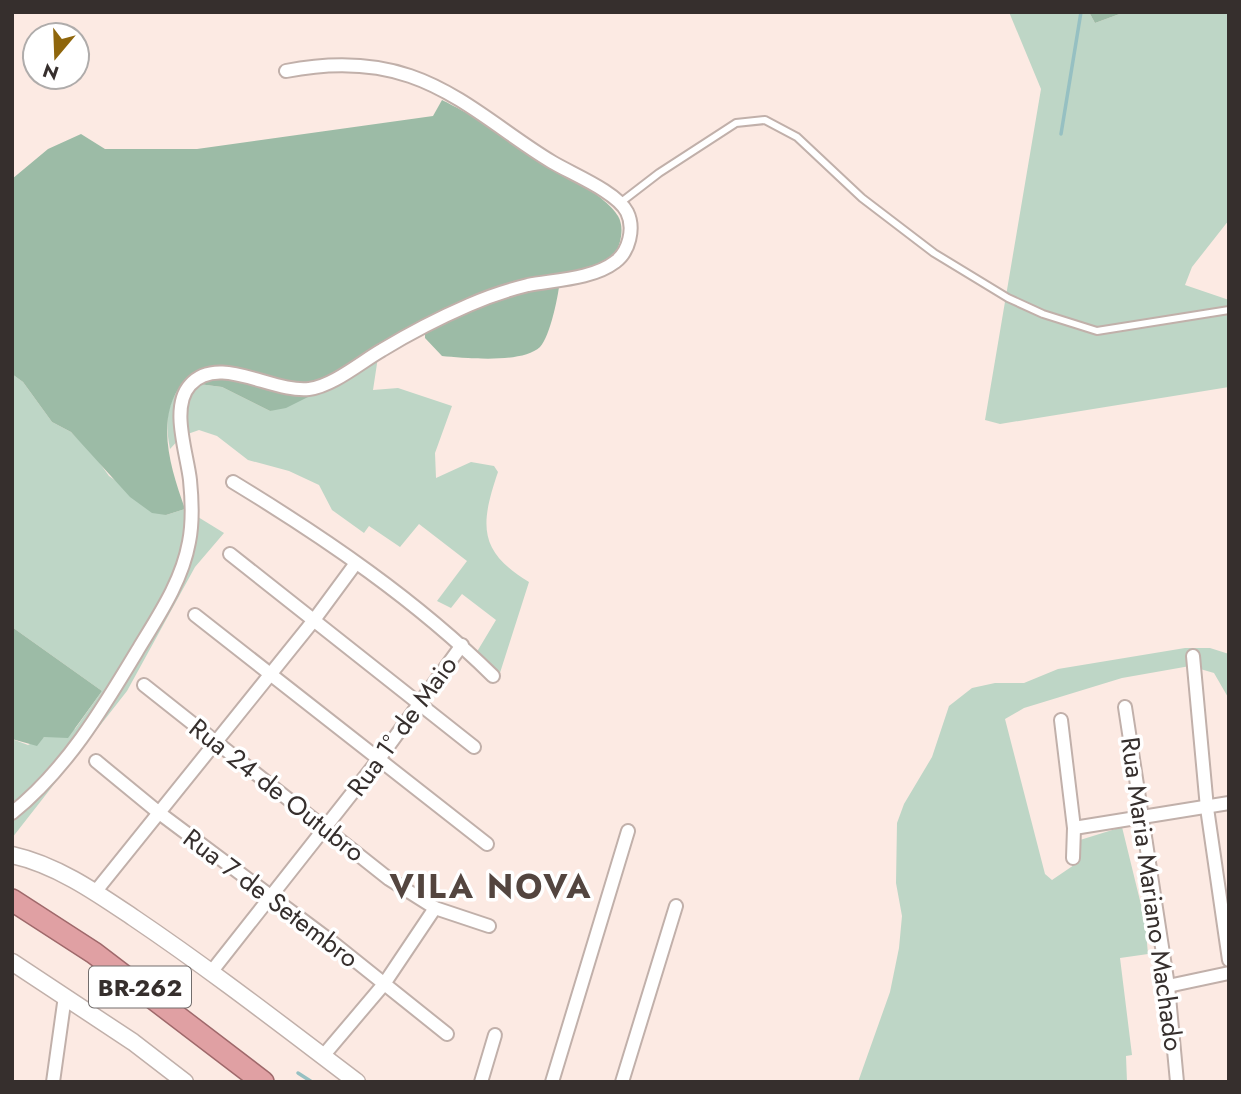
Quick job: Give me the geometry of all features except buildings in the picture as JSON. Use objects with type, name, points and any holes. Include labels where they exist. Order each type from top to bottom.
[{"type":"highway","name":"BR-262","points":[[12,900],[94,953],[263,1082]]},
{"type":"street","points":[[12,813],[32,797],[62,764],[104,705],[165,603],[183,566],[191,523],[190,477],[181,413],[186,388],[206,374],[229,372],[290,390],[314,388],[439,318],[479,301],[612,265],[629,242],[628,214],[620,203],[550,161],[467,105],[413,77],[387,70],[325,63],[286,71]]},
{"type":"street","points":[[233,482],[356,563],[461,645],[493,676]]},
{"type":"street","points":[[230,554],[474,747]]},
{"type":"street","points":[[96,891],[314,620],[356,563]]},
{"type":"street","points":[[195,615],[487,844]]},
{"type":"street","name":"Rua 1º de Maio","points":[[212,971],[379,759],[461,645]]},
{"type":"street","points":[[1193,656],[1207,808],[1229,960]]},
{"type":"street","name":"Rua 24 de Outubro","points":[[144,685],[389,879],[435,908],[489,926]]},
{"type":"street","name":"Rua Maria Mariano Machado","points":[[1125,707],[1168,986],[1177,1082]]},
{"type":"street","points":[[1061,720],[1074,828],[1073,858]]},
{"type":"street","name":"Rua 7 de Setembro","points":[[96,761],[158,812],[447,1034]]},
{"type":"street","points":[[1074,828],[1229,803]]},
{"type":"street","points":[[552,1082],[628,831]]},
{"type":"street","points":[[12,855],[96,891],[212,971],[358,1082]]},
{"type":"street","points":[[622,1082],[676,906]]},
{"type":"street","points":[[323,1056],[384,984],[435,908]]},
{"type":"street","points":[[12,962],[65,996],[185,1082]]},
{"type":"street","points":[[1168,986],[1229,973]]},
{"type":"street","points":[[52,1082],[65,996]]},
{"type":"street","points":[[481,1082],[495,1035]]},
{"type":"lane","points":[[620,203],[736,123],[765,120],[797,136],[862,198],[934,253],[1008,298],[1043,314],[1097,331],[1229,310]]},
{"type":"green space","points":[[1009,12],[1089,12],[1095,23],[1125,12],[1229,12],[1229,220],[1192,267],[1185,285],[1229,300],[1229,387],[1000,424],[985,420],[1041,89]]},
{"type":"green space","points":[[1089,12],[1125,12],[1095,23]]},
{"type":"green space","points":[[442,100],[508,136],[565,172],[608,204],[620,221],[621,239],[611,262],[560,278],[550,325],[540,347],[520,356],[507,358],[442,356],[425,338],[425,329],[312,395],[286,408],[270,411],[222,387],[183,382],[174,396],[167,428],[171,461],[185,509],[166,515],[152,513],[130,497],[71,432],[52,422],[23,382],[12,374],[12,179],[48,149],[81,134],[105,149],[197,149],[433,116]]},
{"type":"green space","points":[[378,357],[373,390],[398,388],[452,406],[435,453],[436,478],[471,462],[494,466],[498,472],[488,507],[488,535],[492,548],[500,559],[529,582],[498,679],[475,655],[496,620],[462,594],[451,608],[437,601],[467,561],[419,524],[400,547],[369,526],[364,533],[332,510],[319,485],[289,471],[248,460],[217,436],[199,430],[182,436],[170,449],[168,414],[173,398],[183,382],[222,387],[270,411]]},
{"type":"green space","points":[[12,374],[23,382],[52,422],[71,432],[94,455],[109,476],[166,515],[185,509],[224,533],[195,567],[127,691],[12,838],[12,739],[28,745],[44,737],[75,729],[102,691],[12,627]]},
{"type":"green space","points":[[12,627],[102,691],[68,738],[44,737],[37,746],[12,739]]},
{"type":"green space","points":[[1185,648],[1210,648],[1229,654],[1229,699],[1214,673],[1190,666],[1122,678],[1024,708],[1005,719],[1045,874],[1052,880],[1074,865],[1080,840],[1122,827],[1145,921],[1148,954],[1120,958],[1132,1055],[1126,1056],[1127,1082],[858,1082],[890,992],[899,948],[902,916],[896,883],[897,823],[904,804],[932,757],[949,706],[972,688],[995,683],[1024,683],[1058,669]]},
{"type":"waterway","points":[[1061,134],[1081,12]]},
{"type":"waterway","points":[[298,1073],[312,1082]]},
{"type":"district","name":"VILA NOVA","points":[[491,886]]}]
